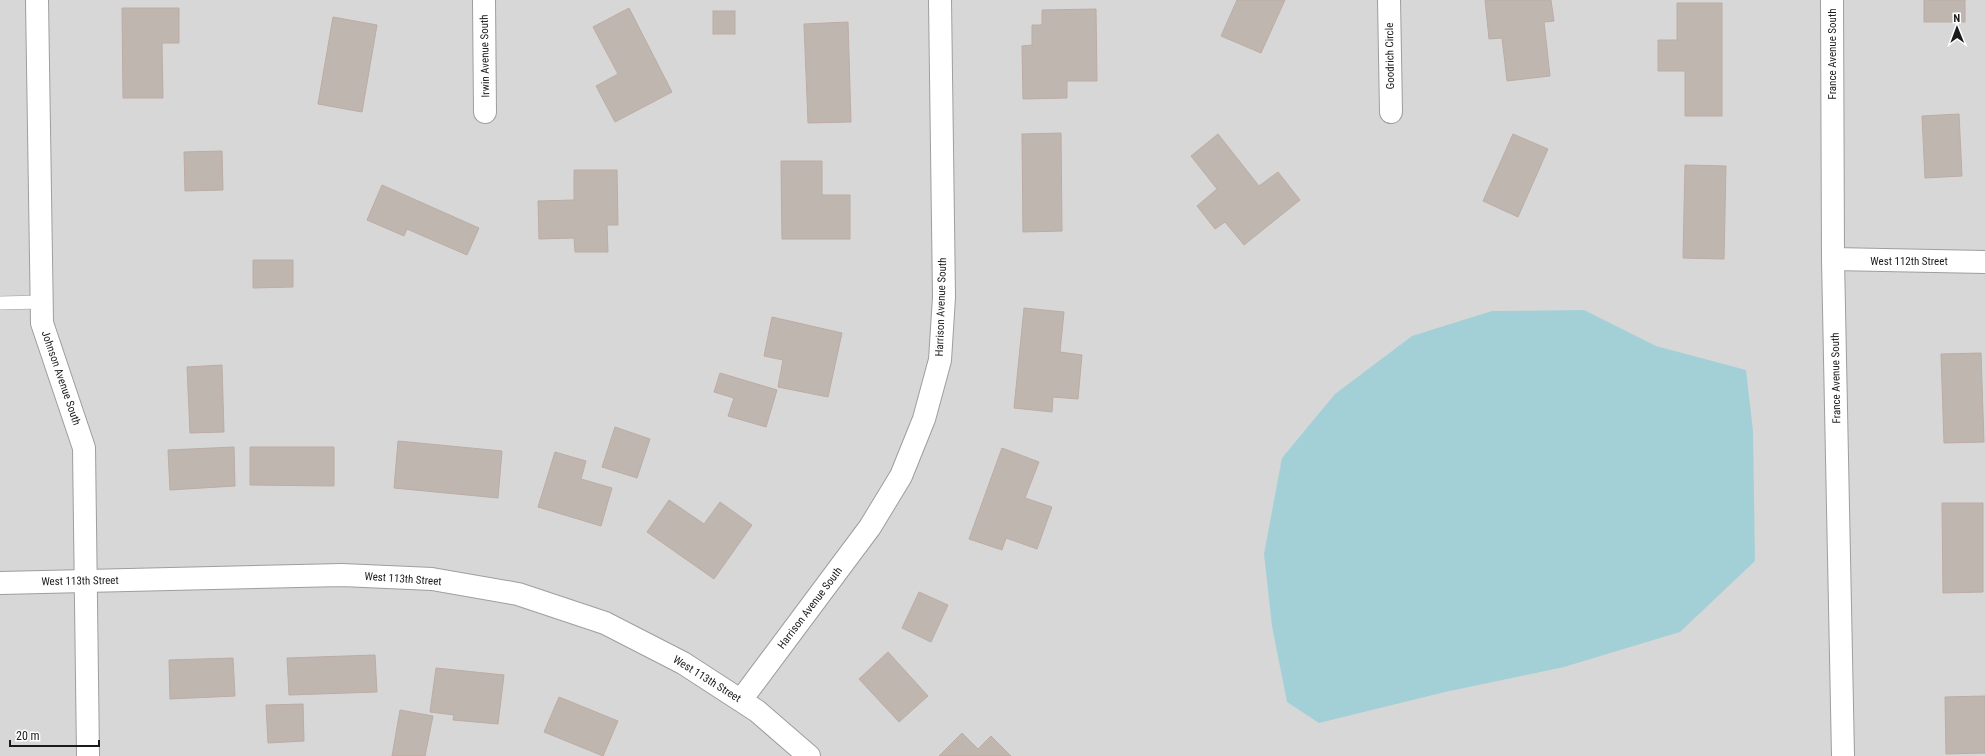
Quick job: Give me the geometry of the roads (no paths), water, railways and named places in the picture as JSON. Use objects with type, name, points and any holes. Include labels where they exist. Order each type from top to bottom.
[{"type":"street","name":"Johnson Avenue South","points":[[37,0],[42,323],[84,448],[88,756]]},
{"type":"street","name":"Irwin Avenue South","points":[[484,0],[485,112]]},
{"type":"street","name":"Harrison Avenue South","points":[[741,700],[870,528],[901,476],[924,419],[940,360],[944,297],[940,0]]},
{"type":"street","name":"Goodrich Circle","points":[[1389,0],[1391,112]]},
{"type":"street","name":"France Avenue South","points":[[1832,0],[1833,259],[1844,756]]},
{"type":"street","name":"West 112th Street","points":[[1833,259],[1985,262]]},
{"type":"street","name":"West 113th Street","points":[[0,584],[342,575],[432,579],[518,594],[605,623],[684,663],[757,711],[809,756]]},
{"type":"lane","points":[[0,303],[41,302]]},
{"type":"water","points":[[1584,310],[1656,346],[1746,370],[1753,431],[1755,561],[1680,632],[1564,667],[1445,692],[1319,723],[1287,702],[1272,626],[1264,554],[1282,458],[1335,394],[1412,336],[1492,311]]}]
